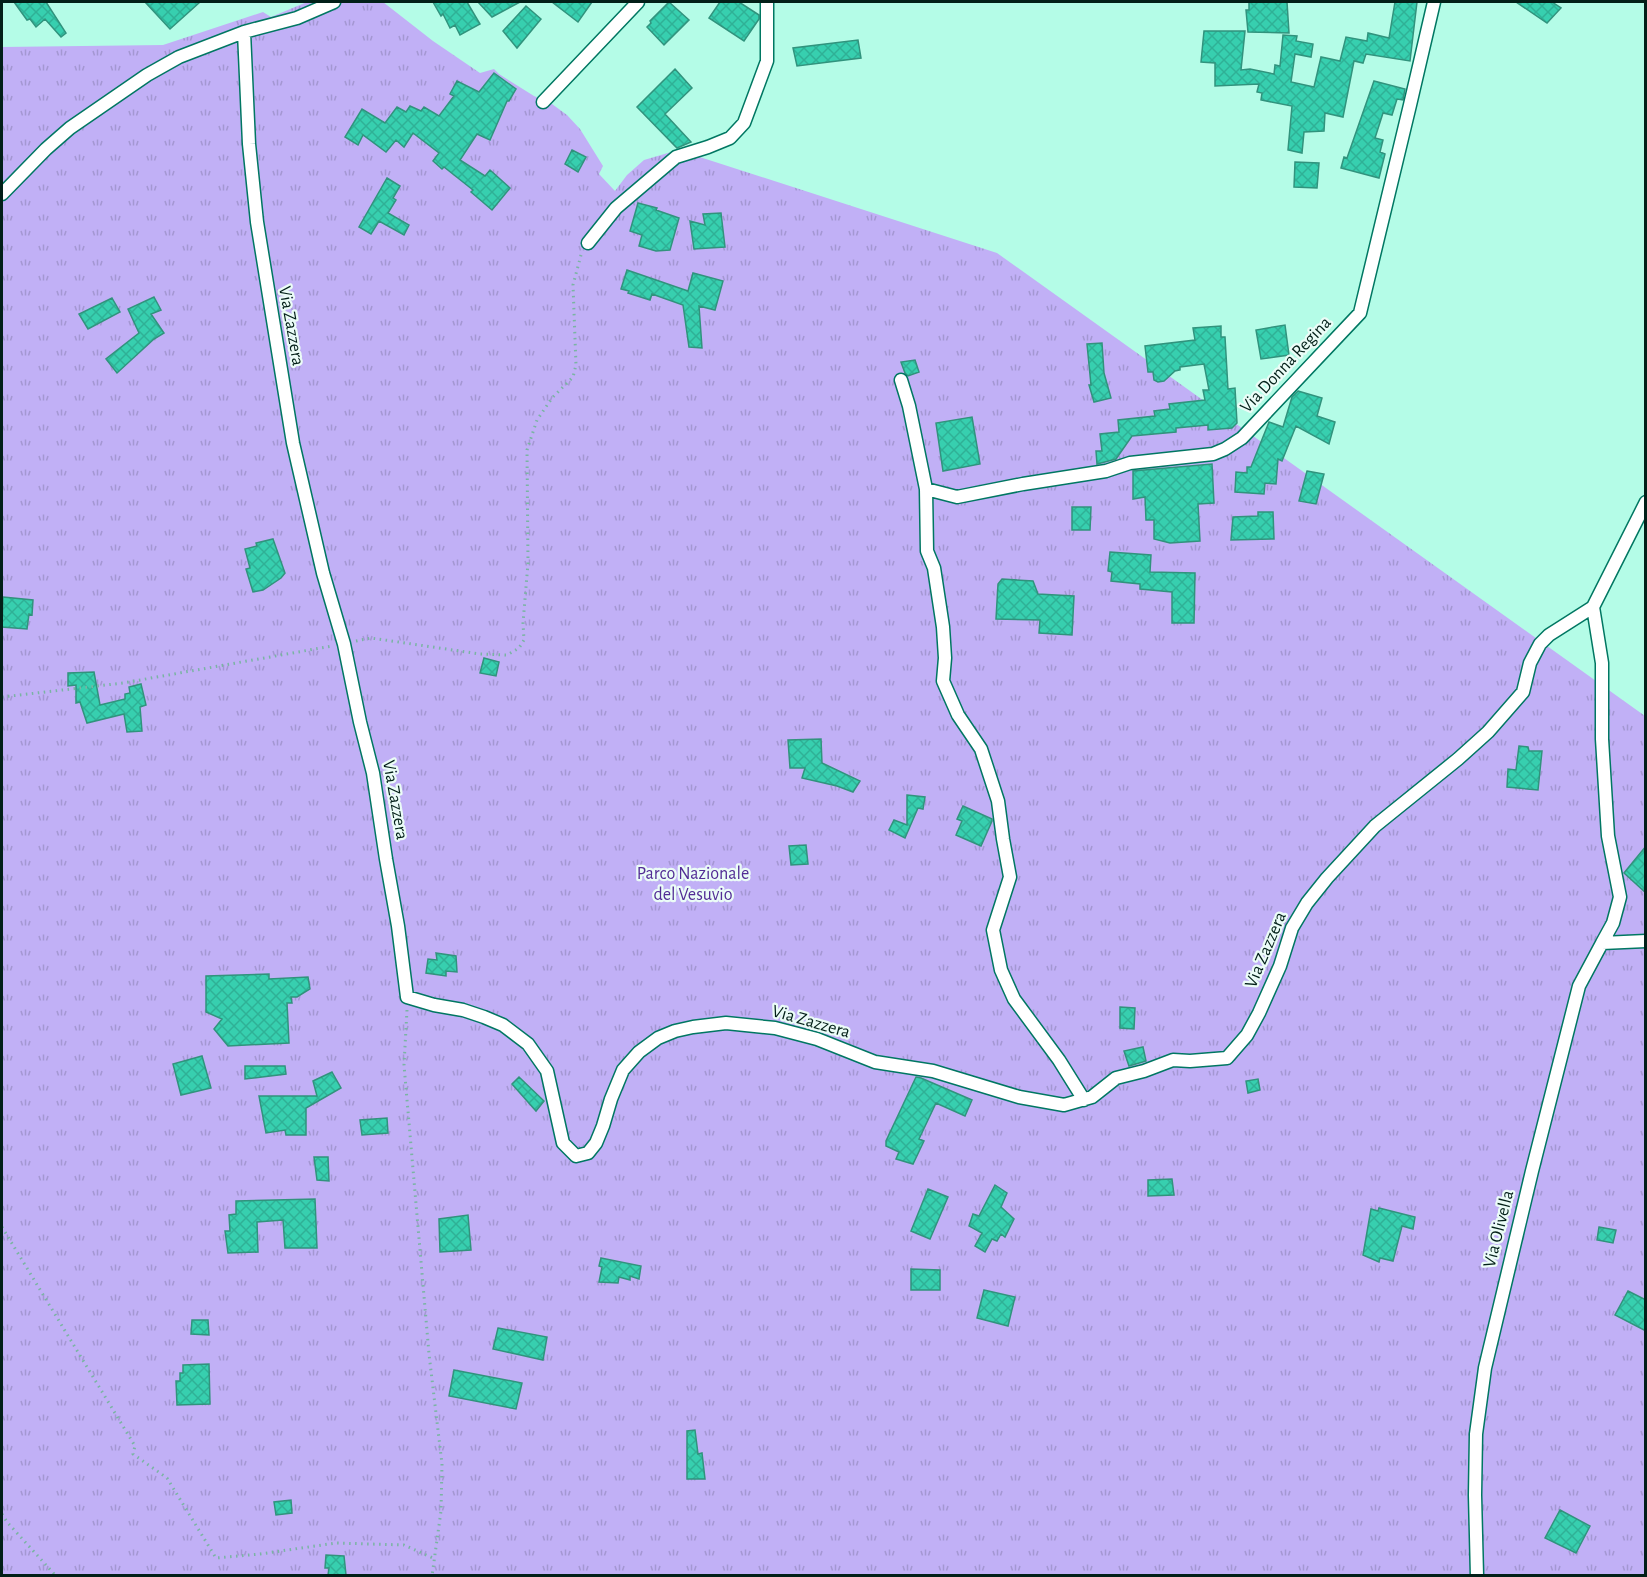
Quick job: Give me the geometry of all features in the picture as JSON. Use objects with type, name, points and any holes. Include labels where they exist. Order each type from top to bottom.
[{"type":"street","points":[[2,194],[70,128],[147,75],[179,57],[244,32],[297,18],[334,2]]},
{"type":"street","points":[[543,102],[638,2]]},
{"type":"street","points":[[588,243],[616,208],[676,158],[730,138],[744,123],[767,61],[767,2]]},
{"type":"street","name":"Via Donna Regina","points":[[927,489],[957,497],[1106,471],[1130,463],[1213,454],[1226,449],[1242,438],[1360,313],[1434,2]]},
{"type":"street","name":"Via Zazzera","points":[[244,32],[249,144],[257,222],[293,443],[323,573],[344,644],[373,772],[407,997],[484,1017],[503,1025],[528,1044],[547,1071],[562,1143],[576,1156],[588,1153],[596,1143],[623,1070],[639,1052],[658,1038],[693,1027],[726,1023],[775,1028],[816,1039],[875,1062],[933,1071],[1019,1098],[1064,1106],[1092,1097],[1116,1078],[1173,1060],[1227,1058],[1247,1035],[1259,1013],[1280,966],[1292,928],[1307,903],[1375,826],[1488,732],[1523,692],[1530,663],[1544,639],[1593,607]]},
{"type":"street","points":[[901,380],[927,489],[927,551],[934,568],[940,604],[945,658],[943,681],[958,715],[981,749],[998,801],[1010,877],[993,930],[1001,969],[1014,999],[1059,1060],[1084,1100]]},
{"type":"street","points":[[1593,607],[1646,502]]},
{"type":"street","name":"Via Olivella","points":[[1477,1575],[1476,1434],[1485,1368],[1534,1160],[1579,986],[1613,924],[1620,897],[1608,836],[1602,739],[1602,663],[1593,607]]},
{"type":"street","points":[[1602,943],[1646,940]]},
{"type":"path","points":[[2,697],[123,683],[371,638],[480,654],[507,655],[519,648],[524,640],[523,623],[528,563],[527,450],[537,420],[552,398],[573,376],[576,365],[573,285],[579,258],[588,243]]},
{"type":"path","points":[[407,997],[404,1065],[429,1354],[442,1464],[441,1511],[432,1575]]},
{"type":"path","points":[[2,1227],[135,1446],[133,1454],[167,1478],[216,1558],[336,1543],[404,1545],[435,1559]]},
{"type":"path","points":[[2,1514],[56,1575]]},
{"type":"green space","name":"Parco Nazionale del Vesuvio","points":[[307,2],[383,2],[433,41],[480,73],[494,69],[534,96],[552,104],[580,129],[603,166],[599,174],[615,191],[627,175],[644,160],[678,150],[997,253],[1645,716],[1645,1575],[2,1575],[2,47],[163,45],[263,12],[271,17]]},
{"type":"building","points":[[14,2],[46,2],[66,33],[61,37],[45,19],[36,27],[30,19],[27,20]]},
{"type":"building","points":[[145,2],[200,2],[170,29]]},
{"type":"building","points":[[433,2],[467,2],[480,24],[460,35],[455,25],[450,28],[443,14],[441,16]]},
{"type":"building","points":[[478,2],[520,2],[492,17]]},
{"type":"building","points":[[552,2],[592,2],[578,22]]},
{"type":"building","points":[[669,2],[689,20],[664,45],[647,27]]},
{"type":"building","points":[[720,2],[739,2],[759,15],[759,19],[744,41],[709,18]]},
{"type":"building","points":[[1249,2],[1287,2],[1289,33],[1248,32],[1246,10],[1249,10]]},
{"type":"building","points":[[1395,2],[1417,2],[1410,61],[1366,54],[1363,63],[1354,61],[1343,117],[1325,113],[1324,131],[1304,132],[1302,153],[1288,150],[1292,106],[1261,100],[1262,93],[1257,92],[1259,84],[1215,86],[1215,63],[1201,62],[1204,31],[1245,31],[1241,70],[1250,69],[1274,74],[1275,65],[1280,66],[1283,35],[1297,36],[1296,41],[1313,44],[1311,57],[1295,54],[1291,82],[1314,87],[1321,57],[1340,61],[1346,37],[1367,41],[1368,33],[1389,38]]},
{"type":"building","points":[[1516,2],[1552,2],[1561,8],[1547,23]]},
{"type":"building","points":[[526,6],[541,19],[517,48],[503,31]]},
{"type":"building","points":[[858,40],[861,58],[797,66],[793,48]]},
{"type":"building","points":[[675,69],[692,88],[665,114],[691,142],[677,148],[637,107]]},
{"type":"building","points":[[494,73],[516,89],[507,101],[490,140],[477,134],[460,160],[485,176],[490,170],[510,188],[492,210],[471,192],[473,190],[433,161],[439,153],[413,133],[404,147],[396,140],[386,152],[363,135],[358,145],[345,137],[362,109],[385,123],[397,107],[406,112],[410,106],[421,111],[424,107],[439,116],[454,96],[450,94],[457,81],[479,92]]},
{"type":"building","points":[[1374,81],[1405,89],[1403,100],[1397,99],[1392,115],[1383,113],[1375,138],[1383,140],[1380,152],[1385,154],[1379,178],[1341,168],[1344,157],[1347,158]]},
{"type":"building","points":[[572,150],[586,157],[578,172],[565,164]]},
{"type":"building","points":[[1295,162],[1319,163],[1317,188],[1294,187]]},
{"type":"building","points":[[387,178],[400,186],[393,198],[396,200],[388,213],[409,225],[404,235],[379,221],[371,234],[359,227]]},
{"type":"building","points":[[638,203],[657,208],[656,210],[679,218],[670,250],[656,251],[639,246],[642,235],[630,231]]},
{"type":"building","points":[[721,213],[725,247],[694,249],[690,221],[705,225],[703,214]]},
{"type":"building","points":[[627,270],[688,291],[693,273],[723,281],[715,310],[699,306],[702,348],[689,347],[683,305],[652,294],[650,300],[621,289]]},
{"type":"building","points":[[154,297],[161,310],[151,314],[164,333],[154,339],[117,373],[106,359],[139,333],[128,309]]},
{"type":"building","points":[[112,298],[120,312],[88,329],[79,314]]},
{"type":"building","points":[[1285,325],[1289,355],[1261,359],[1256,330]]},
{"type":"building","points":[[1221,326],[1221,337],[1225,337],[1228,389],[1235,388],[1237,423],[1232,428],[1208,430],[1208,425],[1176,428],[1176,432],[1132,436],[1116,459],[1097,464],[1096,451],[1102,451],[1100,434],[1119,432],[1118,420],[1155,416],[1154,411],[1170,409],[1169,404],[1205,400],[1203,390],[1209,390],[1204,364],[1180,367],[1180,370],[1175,371],[1164,381],[1158,382],[1154,380],[1153,372],[1148,372],[1145,346],[1195,340],[1193,328]]},
{"type":"building","points":[[1102,343],[1104,373],[1111,398],[1094,402],[1089,385],[1091,385],[1087,344]]},
{"type":"building","points":[[915,360],[919,372],[908,376],[901,362]]},
{"type":"building","points":[[1298,391],[1322,398],[1317,416],[1335,422],[1329,444],[1296,426],[1282,461],[1278,459],[1276,484],[1265,483],[1264,494],[1235,492],[1236,472],[1247,473],[1247,467],[1251,467],[1269,422],[1283,427],[1292,397]]},
{"type":"building","points":[[972,417],[980,464],[943,471],[936,423]]},
{"type":"building","points":[[1212,464],[1214,503],[1198,504],[1200,541],[1170,543],[1154,539],[1154,520],[1146,520],[1145,497],[1133,499],[1133,471]]},
{"type":"building","points":[[1307,471],[1324,474],[1316,504],[1299,501]]},
{"type":"building","points":[[1072,507],[1091,507],[1090,530],[1072,530]]},
{"type":"building","points":[[1258,512],[1273,512],[1274,539],[1231,540],[1233,517],[1258,516]]},
{"type":"building","points":[[273,539],[285,573],[263,590],[253,592],[246,569],[250,568],[245,549],[257,546],[256,543]]},
{"type":"building","points":[[1110,552],[1151,555],[1150,572],[1195,573],[1194,623],[1172,623],[1172,592],[1140,589],[1140,584],[1111,581],[1112,572],[1108,571]]},
{"type":"building","points":[[1002,579],[1033,581],[1038,594],[1074,596],[1072,635],[1039,633],[1040,620],[996,619],[998,584]]},
{"type":"building","points":[[3,597],[33,600],[32,615],[29,614],[27,629],[2,627]]},
{"type":"building","points":[[484,658],[499,662],[496,676],[480,673]]},
{"type":"building","points":[[94,672],[100,705],[125,699],[125,694],[130,693],[129,687],[141,684],[146,705],[140,707],[142,731],[127,732],[124,714],[87,723],[80,702],[76,703],[76,685],[68,686],[68,673]]},
{"type":"building","points":[[821,739],[822,763],[860,781],[853,792],[802,778],[805,768],[790,768],[788,740]]},
{"type":"building","points":[[1519,746],[1528,747],[1529,751],[1542,751],[1538,790],[1507,787],[1508,769],[1516,770]]},
{"type":"building","points":[[907,795],[925,797],[923,809],[918,808],[905,838],[889,830],[894,820],[907,825]]},
{"type":"building","points":[[963,806],[992,819],[981,846],[956,835],[962,821],[957,819]]},
{"type":"building","points":[[806,845],[808,864],[791,865],[789,846]]},
{"type":"building","points":[[1646,846],[1646,893],[1624,873]]},
{"type":"building","points":[[436,953],[456,956],[457,972],[446,971],[446,976],[426,973],[428,959],[437,960]]},
{"type":"building","points":[[269,974],[269,979],[308,977],[310,989],[297,997],[291,997],[292,1003],[287,1003],[289,1043],[228,1046],[214,1029],[222,1019],[206,1012],[206,976]]},
{"type":"building","points":[[1120,1007],[1135,1008],[1134,1029],[1120,1028]]},
{"type":"building","points":[[1143,1047],[1146,1061],[1129,1066],[1124,1051]]},
{"type":"building","points":[[202,1056],[211,1088],[181,1095],[173,1064]]},
{"type":"building","points":[[245,1066],[285,1066],[286,1074],[245,1079]]},
{"type":"building","points":[[332,1072],[341,1088],[306,1108],[306,1135],[286,1135],[285,1130],[266,1133],[259,1096],[317,1096],[313,1081]]},
{"type":"building","points":[[519,1077],[544,1101],[536,1111],[512,1084]]},
{"type":"building","points":[[916,1077],[972,1100],[965,1116],[936,1103],[919,1139],[924,1141],[913,1164],[896,1159],[899,1152],[886,1146],[886,1141]]},
{"type":"building","points":[[1258,1079],[1260,1090],[1248,1093],[1246,1081]]},
{"type":"building","points":[[387,1118],[388,1133],[362,1135],[360,1120]]},
{"type":"building","points":[[314,1157],[328,1157],[329,1181],[317,1180]]},
{"type":"building","points":[[1172,1179],[1174,1195],[1148,1196],[1148,1180]]},
{"type":"building","points":[[995,1185],[1007,1193],[1001,1207],[1014,1219],[1005,1237],[1001,1234],[997,1241],[992,1239],[985,1252],[975,1246],[982,1233],[969,1226],[973,1214],[979,1216]]},
{"type":"building","points":[[928,1189],[948,1197],[930,1239],[911,1231]]},
{"type":"building","points":[[315,1199],[317,1248],[285,1248],[283,1220],[257,1222],[258,1252],[228,1253],[225,1231],[230,1231],[229,1215],[236,1214],[236,1201]]},
{"type":"building","points":[[1379,1208],[1415,1217],[1413,1229],[1402,1226],[1393,1261],[1380,1258],[1379,1262],[1363,1255],[1371,1209],[1378,1211]]},
{"type":"building","points":[[468,1215],[471,1250],[440,1252],[439,1219]]},
{"type":"building","points":[[1599,1227],[1616,1230],[1613,1243],[1597,1240]]},
{"type":"building","points":[[601,1258],[641,1266],[639,1279],[630,1276],[630,1280],[619,1277],[618,1283],[599,1282]]},
{"type":"building","points":[[911,1269],[940,1270],[940,1290],[911,1290]]},
{"type":"building","points":[[984,1290],[1015,1297],[1008,1326],[977,1318]]},
{"type":"building","points":[[1628,1291],[1646,1300],[1646,1331],[1615,1315]]},
{"type":"building","points":[[192,1320],[208,1320],[209,1335],[191,1334]]},
{"type":"building","points":[[498,1328],[547,1337],[543,1360],[493,1349]]},
{"type":"building","points":[[209,1364],[210,1404],[177,1405],[176,1381],[180,1381],[183,1365]]},
{"type":"building","points":[[454,1370],[522,1383],[516,1409],[449,1396]]},
{"type":"building","points":[[695,1430],[698,1454],[702,1453],[705,1479],[687,1479],[687,1431]]},
{"type":"building","points":[[291,1500],[292,1513],[276,1515],[274,1502]]},
{"type":"building","points":[[1560,1510],[1590,1526],[1576,1553],[1545,1538]]},
{"type":"building","points":[[326,1555],[344,1556],[346,1575],[328,1575],[329,1568],[325,1568]]}]
